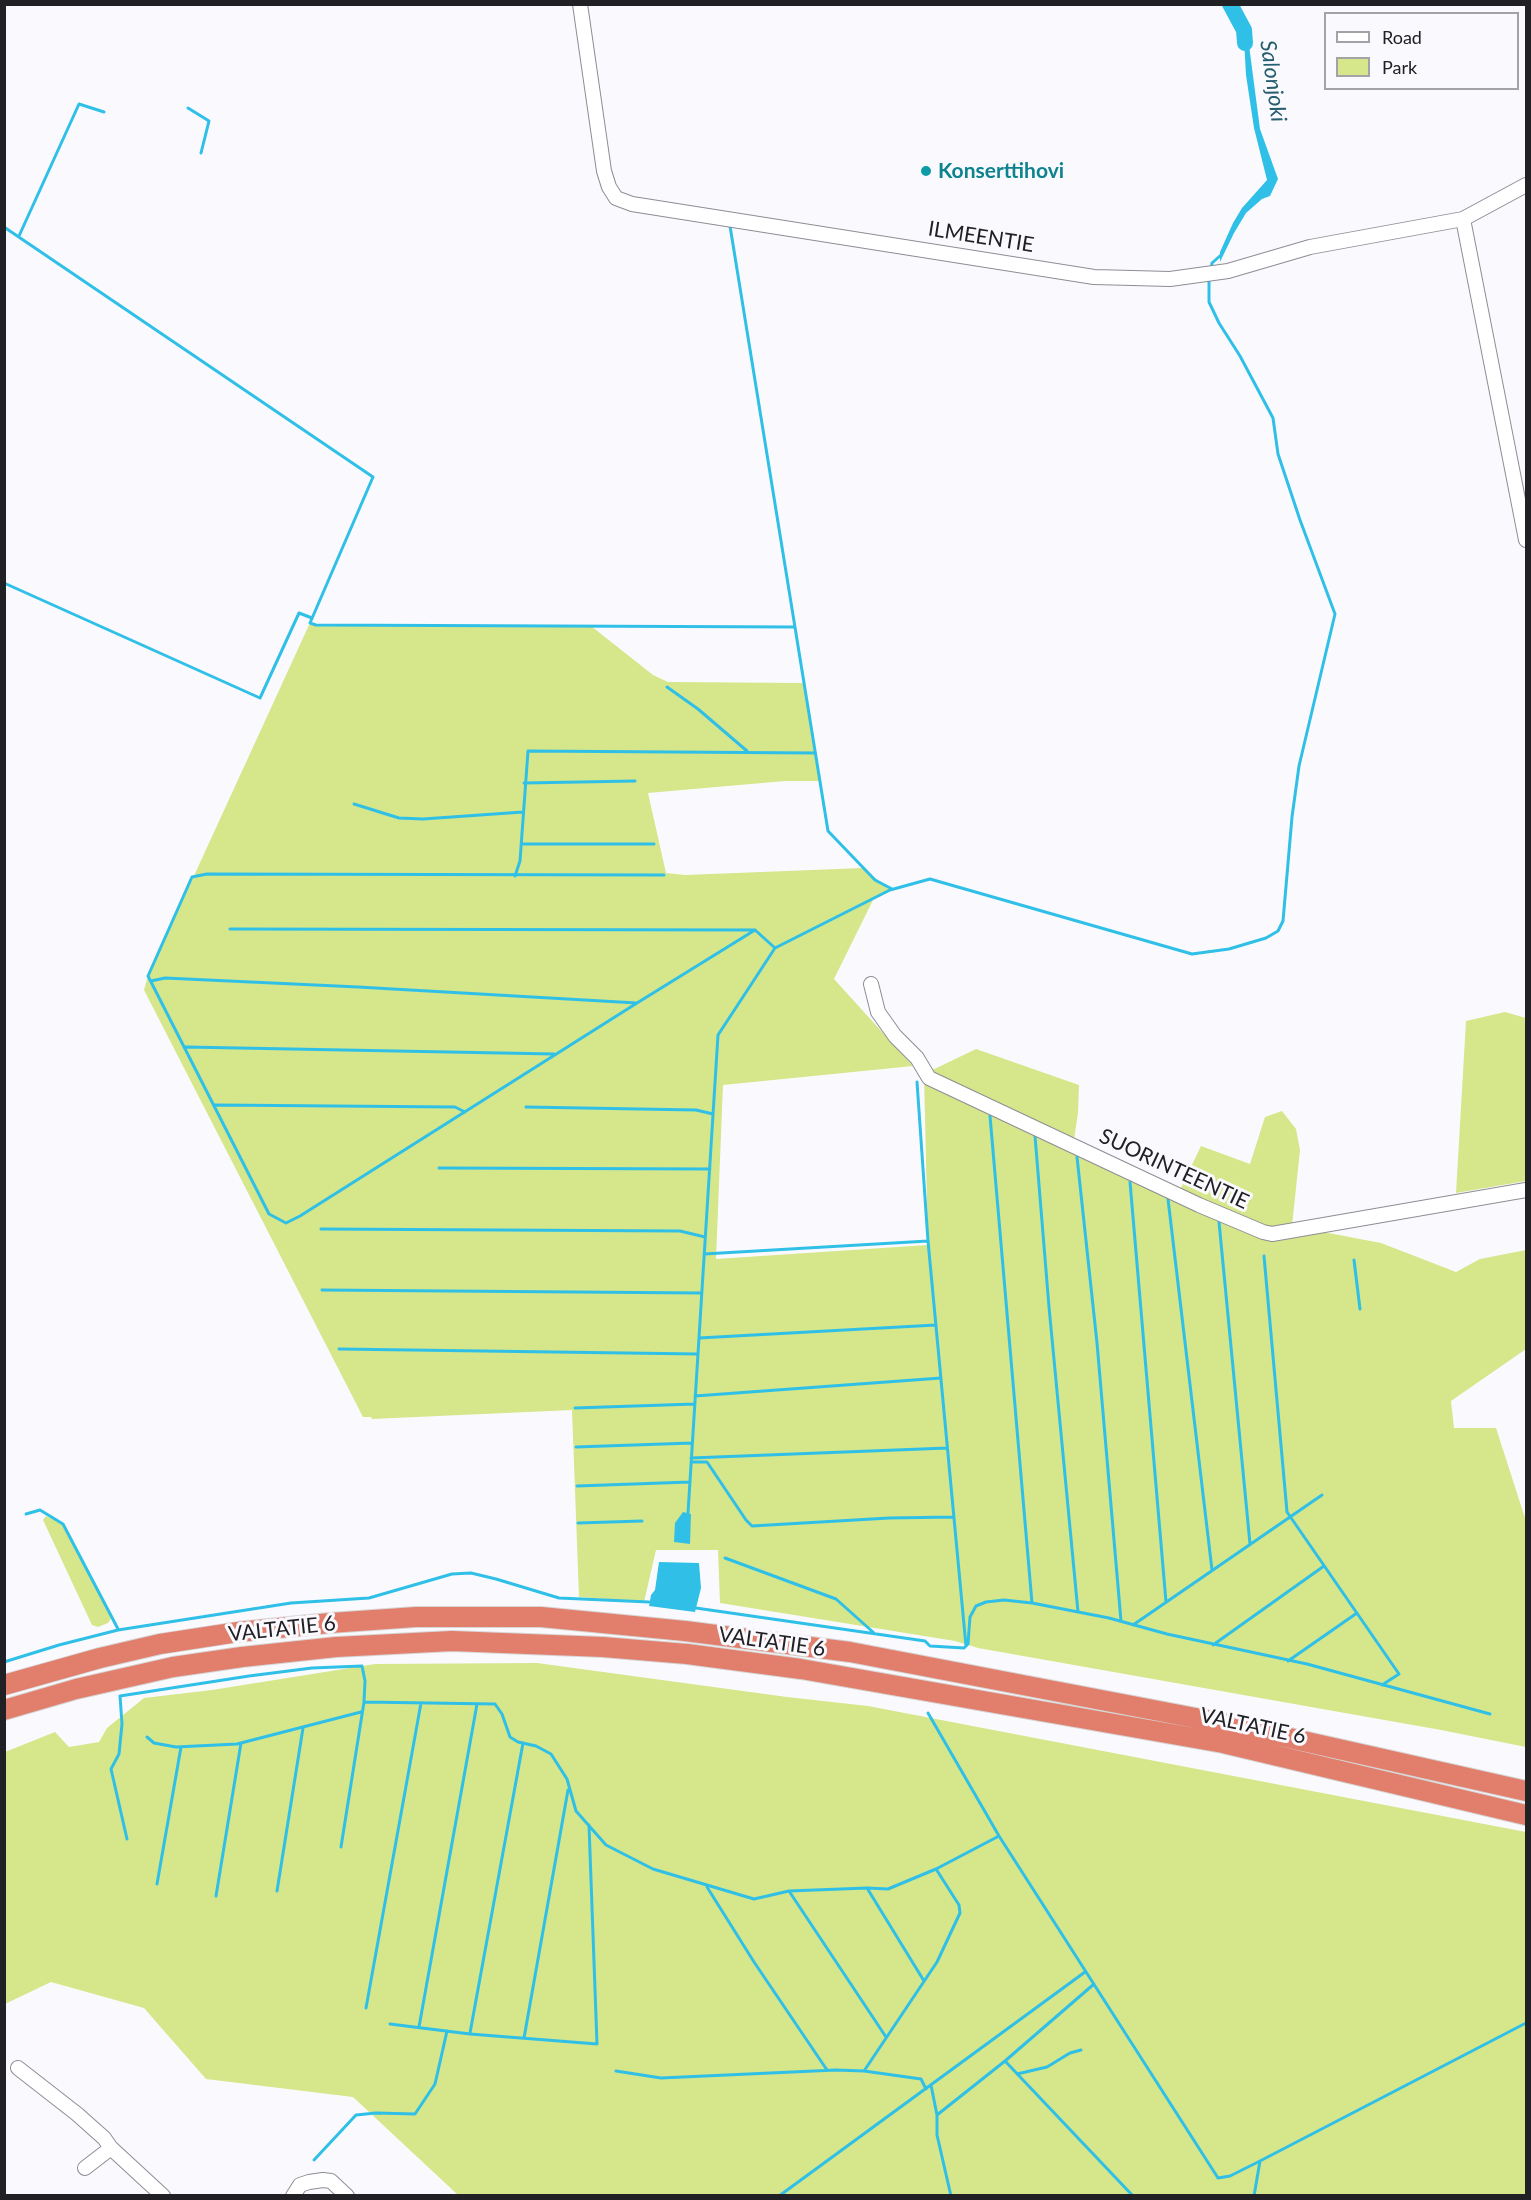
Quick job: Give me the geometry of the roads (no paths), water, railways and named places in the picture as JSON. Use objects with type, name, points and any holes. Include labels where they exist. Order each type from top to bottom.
[{"type":"highway","name":"VALTATIE 6","points":[[4,1685],[160,1644],[238,1632],[416,1617],[541,1617],[616,1623],[780,1642],[872,1656],[1227,1724],[1527,1791]]},
{"type":"highway","name":"VALTATIE 6","points":[[4,1710],[76,1689],[172,1668],[242,1657],[336,1647],[452,1641],[603,1647],[687,1654],[801,1669],[1224,1743],[1527,1815]]},
{"type":"street","name":"ILMEENTIE","points":[[580,4],[604,171],[609,187],[616,198],[632,204],[1094,277],[1170,279],[1228,271],[1310,247],[1463,219],[1527,185]]},
{"type":"street","points":[[1463,219],[1527,540]]},
{"type":"street","name":"SUORINTEENTIE","points":[[871,984],[878,1012],[895,1036],[917,1058],[929,1078],[1199,1205],[1263,1232],[1272,1233],[1527,1190]]},
{"type":"street","points":[[18,2068],[77,2114],[163,2196]]},
{"type":"street","points":[[85,2168],[111,2148]]},
{"type":"street","points":[[293,2196],[300,2185],[323,2180],[330,2181],[342,2194]]},
{"type":"water","name":"Salonjoki","points":[[1232,5],[1239,5],[1247,30],[1260,129],[1278,179],[1270,196],[1262,199],[1246,213],[1220,262],[1220,252],[1233,223],[1242,208],[1267,180],[1254,128],[1246,75],[1244,39]]},
{"type":"water","points":[[683,1512],[691,1514],[690,1544],[674,1542],[675,1523]]},
{"type":"water","points":[[659,1562],[699,1563],[701,1588],[695,1612],[649,1606],[651,1595],[655,1590]]},
{"type":"waterway","name":"Salonjoki","points":[[1230,4],[1244,30],[1245,43]]},
{"type":"waterway","points":[[19,236],[79,104],[104,112]]},
{"type":"waterway","points":[[188,108],[209,121],[201,153]]},
{"type":"waterway","points":[[730,226],[828,831],[875,880],[892,889]]},
{"type":"waterway","points":[[4,227],[373,477],[310,623],[316,625],[795,627]]},
{"type":"waterway","points":[[1211,270],[1212,263],[1221,255]]},
{"type":"waterway","points":[[688,1513],[718,1035],[775,948],[890,890],[930,879],[1192,954],[1229,949],[1266,938],[1278,931],[1283,921],[1299,766],[1335,614],[1278,454],[1273,418],[1209,302],[1209,279]]},
{"type":"waterway","points":[[4,583],[260,698],[299,613],[312,618]]},
{"type":"waterway","points":[[667,687],[698,709],[747,751]]},
{"type":"waterway","points":[[515,876],[520,861],[528,751],[815,753]]},
{"type":"waterway","points":[[524,783],[635,781]]},
{"type":"waterway","points":[[354,804],[399,818],[423,819],[523,812]]},
{"type":"waterway","points":[[521,844],[654,844]]},
{"type":"waterway","points":[[664,875],[207,874],[192,877],[148,976],[269,1214],[286,1223],[755,930]]},
{"type":"waterway","points":[[230,929],[755,930],[775,948]]},
{"type":"waterway","points":[[151,981],[165,978],[637,1003]]},
{"type":"waterway","points":[[186,1047],[554,1054]]},
{"type":"waterway","points":[[917,1082],[928,1241],[966,1646]]},
{"type":"waterway","points":[[215,1105],[455,1107],[465,1112]]},
{"type":"waterway","points":[[526,1107],[696,1110],[713,1114]]},
{"type":"waterway","points":[[990,1116],[1032,1603]]},
{"type":"waterway","points":[[1035,1136],[1078,1612]]},
{"type":"waterway","points":[[1077,1157],[1097,1343],[1121,1621]]},
{"type":"waterway","points":[[439,1168],[710,1169]]},
{"type":"waterway","points":[[1130,1182],[1166,1602]]},
{"type":"waterway","points":[[1168,1199],[1212,1570]]},
{"type":"waterway","points":[[1219,1222],[1250,1544]]},
{"type":"waterway","points":[[321,1229],[680,1231],[705,1237]]},
{"type":"waterway","points":[[704,1254],[928,1241]]},
{"type":"waterway","points":[[1264,1256],[1287,1512],[1399,1674],[1382,1685]]},
{"type":"waterway","points":[[1354,1260],[1360,1309]]},
{"type":"waterway","points":[[322,1290],[701,1293]]},
{"type":"waterway","points":[[699,1338],[936,1325]]},
{"type":"waterway","points":[[339,1349],[698,1354]]},
{"type":"waterway","points":[[695,1396],[941,1378]]},
{"type":"waterway","points":[[575,1408],[695,1404]]},
{"type":"waterway","points":[[576,1447],[692,1443]]},
{"type":"waterway","points":[[691,1458],[947,1448]]},
{"type":"waterway","points":[[691,1462],[707,1462],[752,1526],[889,1518],[954,1517]]},
{"type":"waterway","points":[[577,1486],[690,1482]]},
{"type":"waterway","points":[[1133,1625],[1322,1495]]},
{"type":"waterway","points":[[26,1514],[40,1510],[63,1524],[118,1629]]},
{"type":"waterway","points":[[578,1523],[642,1521]]},
{"type":"waterway","points":[[725,1558],[836,1599],[874,1633]]},
{"type":"waterway","points":[[1213,1645],[1324,1566]]},
{"type":"waterway","points":[[4,1662],[118,1630],[291,1603],[369,1598],[452,1574],[471,1573],[559,1598],[649,1602]]},
{"type":"waterway","points":[[966,1646],[970,1617],[976,1606],[986,1602],[1004,1600],[1032,1603],[1109,1618],[1167,1634],[1307,1664],[1490,1714]]},
{"type":"waterway","points":[[696,1608],[925,1641],[930,1646],[964,1648],[966,1646]]},
{"type":"waterway","points":[[1288,1661],[1357,1613]]},
{"type":"waterway","points":[[127,1839],[111,1769],[119,1754],[122,1724],[120,1696],[312,1668],[362,1666],[365,1681],[364,1702],[341,1847]]},
{"type":"waterway","points":[[364,1702],[495,1704],[502,1714],[510,1737],[551,1754],[567,1779],[576,1811],[606,1845],[653,1869],[754,1899],[789,1891],[888,1889],[936,1869],[999,1836]]},
{"type":"waterway","points":[[366,2008],[421,1703]]},
{"type":"waterway","points":[[419,2027],[477,1704]]},
{"type":"waterway","points":[[147,1737],[154,1743],[176,1747],[237,1744],[361,1712]]},
{"type":"waterway","points":[[928,1713],[999,1836],[1218,2178],[1230,2176],[1260,2161],[1526,2023]]},
{"type":"waterway","points":[[277,1891],[303,1728]]},
{"type":"waterway","points":[[216,1896],[241,1743]]},
{"type":"waterway","points":[[470,2033],[523,1743]]},
{"type":"waterway","points":[[157,1884],[181,1747]]},
{"type":"waterway","points":[[524,2038],[568,1790]]},
{"type":"waterway","points":[[390,2024],[470,2034],[597,2044],[589,1825]]},
{"type":"waterway","points":[[864,2071],[937,1962],[960,1913],[959,1905],[936,1869]]},
{"type":"waterway","points":[[707,1887],[754,1962],[827,2070]]},
{"type":"waterway","points":[[867,1888],[924,1981]]},
{"type":"waterway","points":[[789,1891],[886,2037]]},
{"type":"waterway","points":[[779,2196],[1085,1972]]},
{"type":"waterway","points":[[937,2115],[1005,2061],[1094,1984]]},
{"type":"waterway","points":[[314,2160],[356,2115],[415,2114],[435,2084],[447,2031]]},
{"type":"waterway","points":[[1017,2074],[1047,2067],[1070,2053],[1081,2050]]},
{"type":"waterway","points":[[1005,2061],[1133,2196]]},
{"type":"waterway","points":[[616,2071],[661,2078],[836,2070],[864,2071],[921,2079],[926,2089]]},
{"type":"waterway","points":[[931,2085],[937,2115],[937,2135],[951,2196]]},
{"type":"waterway","points":[[1254,2196],[1260,2161]]},
{"type":"place","name":"Konserttihovi","points":[[926,171]]}]
